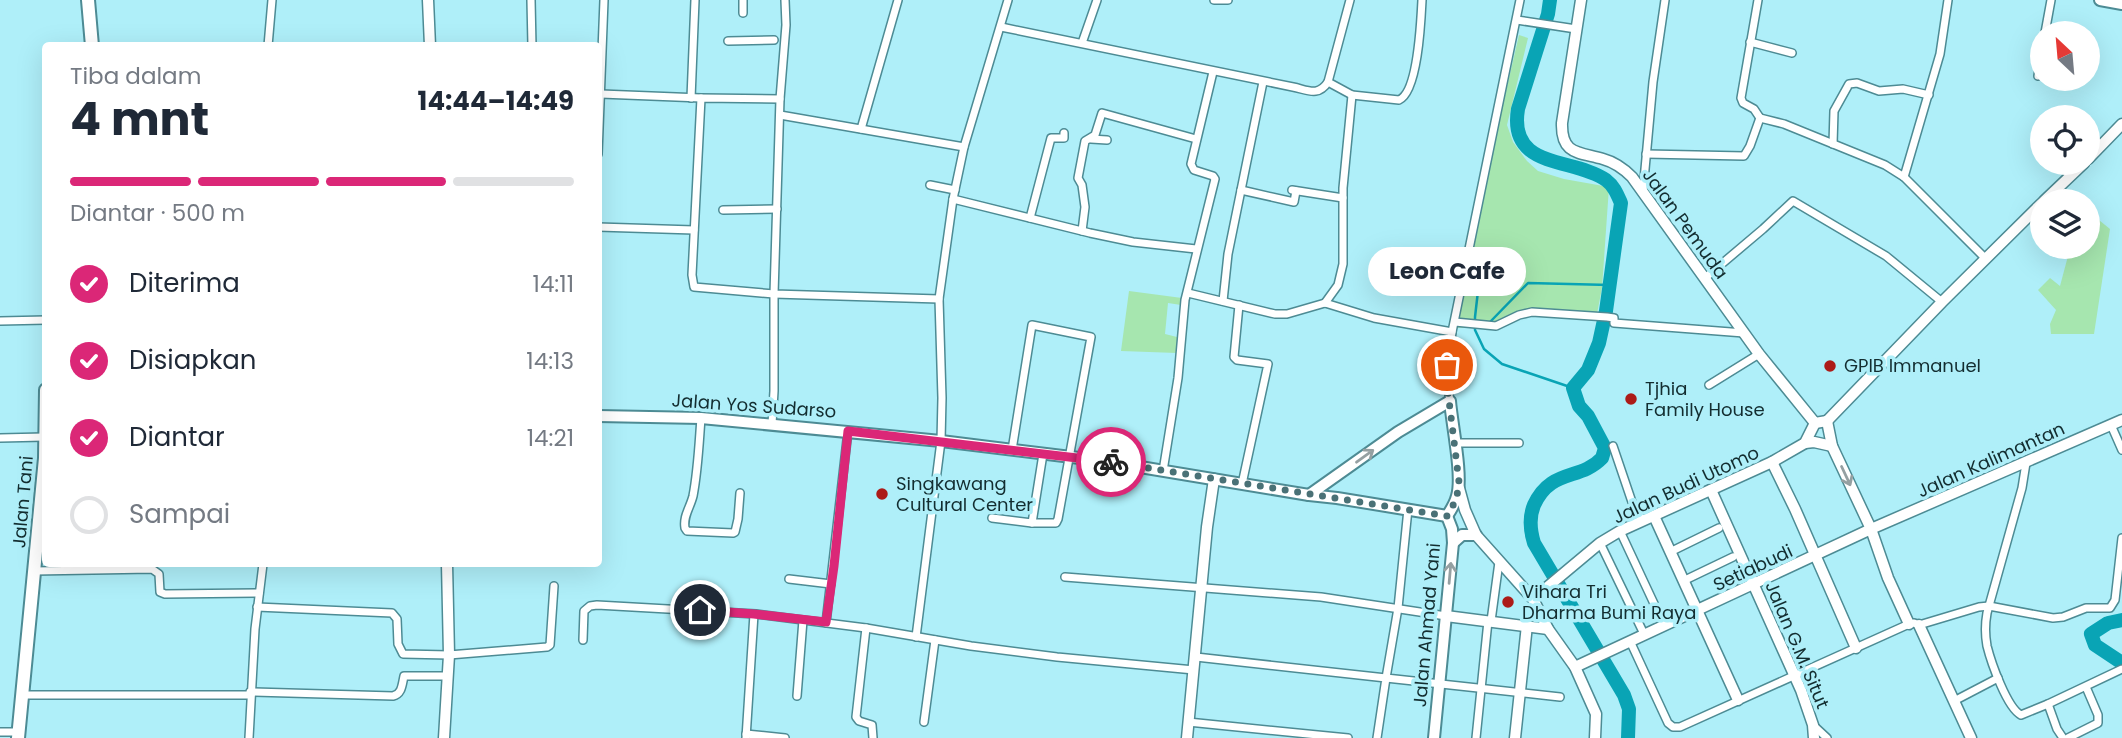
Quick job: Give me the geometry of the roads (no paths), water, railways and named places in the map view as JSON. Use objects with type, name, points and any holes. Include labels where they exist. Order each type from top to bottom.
[{"type":"highway","points":[[88,0],[92,42]]},
{"type":"highway","name":"Jalan Tani","points":[[18,735],[42,489]]},
{"type":"main road","points":[[428,0],[430,42]]},
{"type":"main road","name":"Jalan Pemuda","points":[[1581,0],[1572,28],[1561,134],[1565,143],[1578,154],[1605,159],[1623,168],[1643,191],[1759,354],[1815,423]]},
{"type":"main road","points":[[2100,0],[2122,4]]},
{"type":"main road","points":[[2100,147],[2122,124]]},
{"type":"main road","points":[[2057,189],[2071,175]]},
{"type":"main road","points":[[1805,443],[1815,423],[1827,421],[2030,215]]},
{"type":"main road","points":[[1309,495],[1423,415],[1450,401],[1459,487],[1465,510],[1476,535],[1533,599],[1548,629],[1576,667],[1596,714],[1595,738]]},
{"type":"main road","name":"Jalan Yos Sudarso","points":[[602,416],[701,418],[941,441],[1163,471],[1447,516]]},
{"type":"main road","name":"Jalan Kalimantan","points":[[1871,529],[2122,420]]},
{"type":"main road","points":[[1827,421],[1832,446],[1871,529],[1888,578],[1971,738]]},
{"type":"main road","points":[[1805,443],[1832,446]]},
{"type":"main road","name":"Jalan Budi Utomo","points":[[1533,599],[1600,543],[1619,531],[1772,463],[1805,443]]},
{"type":"main road","points":[[1772,463],[1856,648]]},
{"type":"main road","points":[[1336,477],[1337,498]]},
{"type":"main road","points":[[1187,738],[1214,479]]},
{"type":"main road","points":[[1447,516],[1453,508],[1459,487]]},
{"type":"main road","name":"Jalan G.M. Situt","points":[[1711,490],[1795,675],[1813,732]]},
{"type":"main road","name":"Jalan Ahmad Yani","points":[[1434,738],[1453,542],[1452,528],[1447,516]]},
{"type":"main road","points":[[1654,516],[1738,701]]},
{"type":"main road","name":"Setiabudi","points":[[1576,667],[1871,529]]},
{"type":"main road","points":[[1453,542],[1462,535],[1476,535]]},
{"type":"main road","points":[[444,738],[449,655],[447,567]]},
{"type":"main road","points":[[1446,616],[1548,629]]},
{"type":"main road","points":[[1515,738],[1527,625]]},
{"type":"street","points":[[268,42],[272,0]]},
{"type":"street","points":[[531,0],[532,42]]},
{"type":"street","points":[[601,42],[604,0]]},
{"type":"street","points":[[691,98],[695,0]]},
{"type":"street","points":[[743,0],[743,13]]},
{"type":"street","points":[[772,424],[780,40],[785,0]]},
{"type":"street","points":[[861,129],[898,0]]},
{"type":"street","points":[[916,637],[941,441],[939,299],[953,199],[964,147],[1008,0]]},
{"type":"street","points":[[1083,43],[1097,0]]},
{"type":"street","points":[[1214,0],[1228,0]]},
{"type":"street","points":[[1001,27],[1317,92],[1328,82],[1350,0]]},
{"type":"street","points":[[1328,82],[1352,95],[1399,100],[1404,98],[1416,62],[1422,0]]},
{"type":"street","points":[[1450,401],[1447,365],[1452,332],[1520,0]]},
{"type":"street","points":[[1643,191],[1653,82],[1665,0]]},
{"type":"street","points":[[1758,0],[1741,98],[1743,103],[1754,109],[1760,118],[1784,124],[1885,165],[1903,177],[1986,259]]},
{"type":"street","points":[[1903,177],[1940,54],[1948,0]]},
{"type":"street","points":[[2047,21],[2051,0]]},
{"type":"street","points":[[1517,20],[1572,28]]},
{"type":"street","points":[[728,41],[780,40]]},
{"type":"street","points":[[1750,42],[1792,52]]},
{"type":"street","points":[[1163,471],[1178,378],[1185,300],[1214,179],[1213,176],[1194,170],[1191,160],[1213,72]]},
{"type":"street","points":[[1223,301],[1228,254],[1263,82]]},
{"type":"street","points":[[1833,144],[1834,111],[1849,84],[1857,83],[1879,91],[1903,89],[1928,95]]},
{"type":"street","points":[[602,94],[780,99]]},
{"type":"street","points":[[1325,303],[1341,277],[1343,198],[1352,95]]},
{"type":"street","points":[[701,98],[692,275],[694,288],[774,294],[939,299]]},
{"type":"street","points":[[1087,138],[1095,135],[1102,113],[1196,139]]},
{"type":"street","points":[[780,115],[964,147]]},
{"type":"street","points":[[1646,154],[1744,156],[1760,118]]},
{"type":"street","points":[[1030,218],[1051,138],[1064,138],[1064,134]]},
{"type":"street","points":[[1087,138],[1107,140]]},
{"type":"street","points":[[1082,231],[1085,207],[1078,178],[1087,138]]},
{"type":"street","points":[[930,185],[955,190]]},
{"type":"street","points":[[1241,190],[1294,202],[1294,190],[1343,198]]},
{"type":"street","points":[[953,199],[1133,242],[1196,249]]},
{"type":"street","points":[[1704,278],[1793,201],[1896,263],[1942,302]]},
{"type":"street","points":[[723,209],[777,209]]},
{"type":"street","points":[[602,227],[694,230]]},
{"type":"street","points":[[1188,293],[1281,314],[1325,303],[1374,318],[1452,332]]},
{"type":"street","points":[[1238,305],[1234,357],[1237,360],[1268,364],[1242,484]]},
{"type":"street","points":[[1455,322],[1502,325],[1525,313],[1614,318],[1614,323],[1745,333]]},
{"type":"street","points":[[0,321],[42,320]]},
{"type":"street","points":[[992,518],[1056,523],[1060,514],[1091,337],[1032,325],[1012,450]]},
{"type":"street","points":[[1709,385],[1759,354]]},
{"type":"street","points":[[701,418],[697,469],[685,528],[691,531],[736,532],[740,493]]},
{"type":"street","points":[[2111,425],[2122,450]]},
{"type":"street","points":[[826,622],[848,431]]},
{"type":"street","points":[[0,438],[42,437]]},
{"type":"street","points":[[1454,443],[1519,443]]},
{"type":"street","points":[[1613,446],[1632,502],[1642,521]]},
{"type":"street","points":[[1032,523],[1043,454]]},
{"type":"street","points":[[2026,463],[2022,488],[1985,622],[1986,639],[1998,678],[2014,711],[2025,714],[2118,671]]},
{"type":"street","points":[[1377,738],[1398,608],[1408,509]]},
{"type":"street","points":[[1670,552],[1719,527]]},
{"type":"street","points":[[1619,531],[1664,625]]},
{"type":"street","points":[[1630,641],[1670,725],[1680,727],[1914,624],[1971,608],[1989,606],[2053,618],[2086,608],[2110,608],[2119,600],[2122,538]]},
{"type":"street","points":[[1600,543],[1644,634]]},
{"type":"street","points":[[1683,581],[1733,557]]},
{"type":"street","points":[[1476,738],[1489,621],[1499,562]]},
{"type":"street","points":[[248,738],[257,607],[263,567]]},
{"type":"street","points":[[34,571],[152,569],[157,571],[160,592],[165,594],[259,593]]},
{"type":"street","points":[[1065,578],[1321,597],[1446,616]]},
{"type":"street","points":[[789,579],[831,584]]},
{"type":"street","points":[[257,607],[392,613],[397,619],[398,641],[403,654],[449,655],[547,647],[550,645],[554,586]]},
{"type":"street","points":[[583,640],[584,611],[590,606],[754,614],[826,622],[1057,657],[1194,670]]},
{"type":"street","points":[[754,614],[746,736],[785,738]]},
{"type":"street","points":[[797,696],[803,620]]},
{"type":"street","points":[[866,628],[856,717],[859,722],[872,725],[873,738]]},
{"type":"street","points":[[923,722],[935,640]]},
{"type":"street","points":[[1196,657],[1560,697]]},
{"type":"street","points":[[21,695],[393,696],[400,691],[404,676],[446,676]]},
{"type":"street","points":[[1954,701],[1998,678]]},
{"type":"street","points":[[2048,704],[2057,729],[2066,738],[2098,723],[2098,715],[2086,687]]},
{"type":"street","points":[[1188,722],[1348,738]]},
{"type":"street","points":[[0,732],[18,735]]},
{"type":"street","points":[[1813,732],[1828,738]]},
{"type":"waterway","points":[[1550,0],[1518,109],[1518,129],[1523,143],[1533,152],[1606,180],[1621,203],[1599,343],[1588,370],[1573,388],[1579,406],[1588,416],[1605,448],[1602,458],[1593,465],[1557,480],[1541,493],[1532,510],[1531,528],[1534,543],[1624,695],[1629,709],[1628,738]]},
{"type":"waterway","points":[[1515,270],[1492,274],[1478,291],[1475,330],[1484,349],[1502,364],[1573,388]]},
{"type":"waterway","points":[[1490,322],[1528,283],[1610,285]]},
{"type":"waterway","points":[[2122,620],[2108,623],[2091,634],[2095,645],[2122,663]]},
{"type":"place","name":"Leon Cafe","points":[[1447,365]]},
{"type":"place","name":"GPIB Immanuel","points":[[1830,366]]},
{"type":"place","name":"Tjhia Family House","points":[[1631,399]]},
{"type":"place","name":"Singkawang Cultural Center","points":[[882,494]]},
{"type":"place","name":"Vihara Tri Dharma Bumi Raya","points":[[1508,602]]}]
